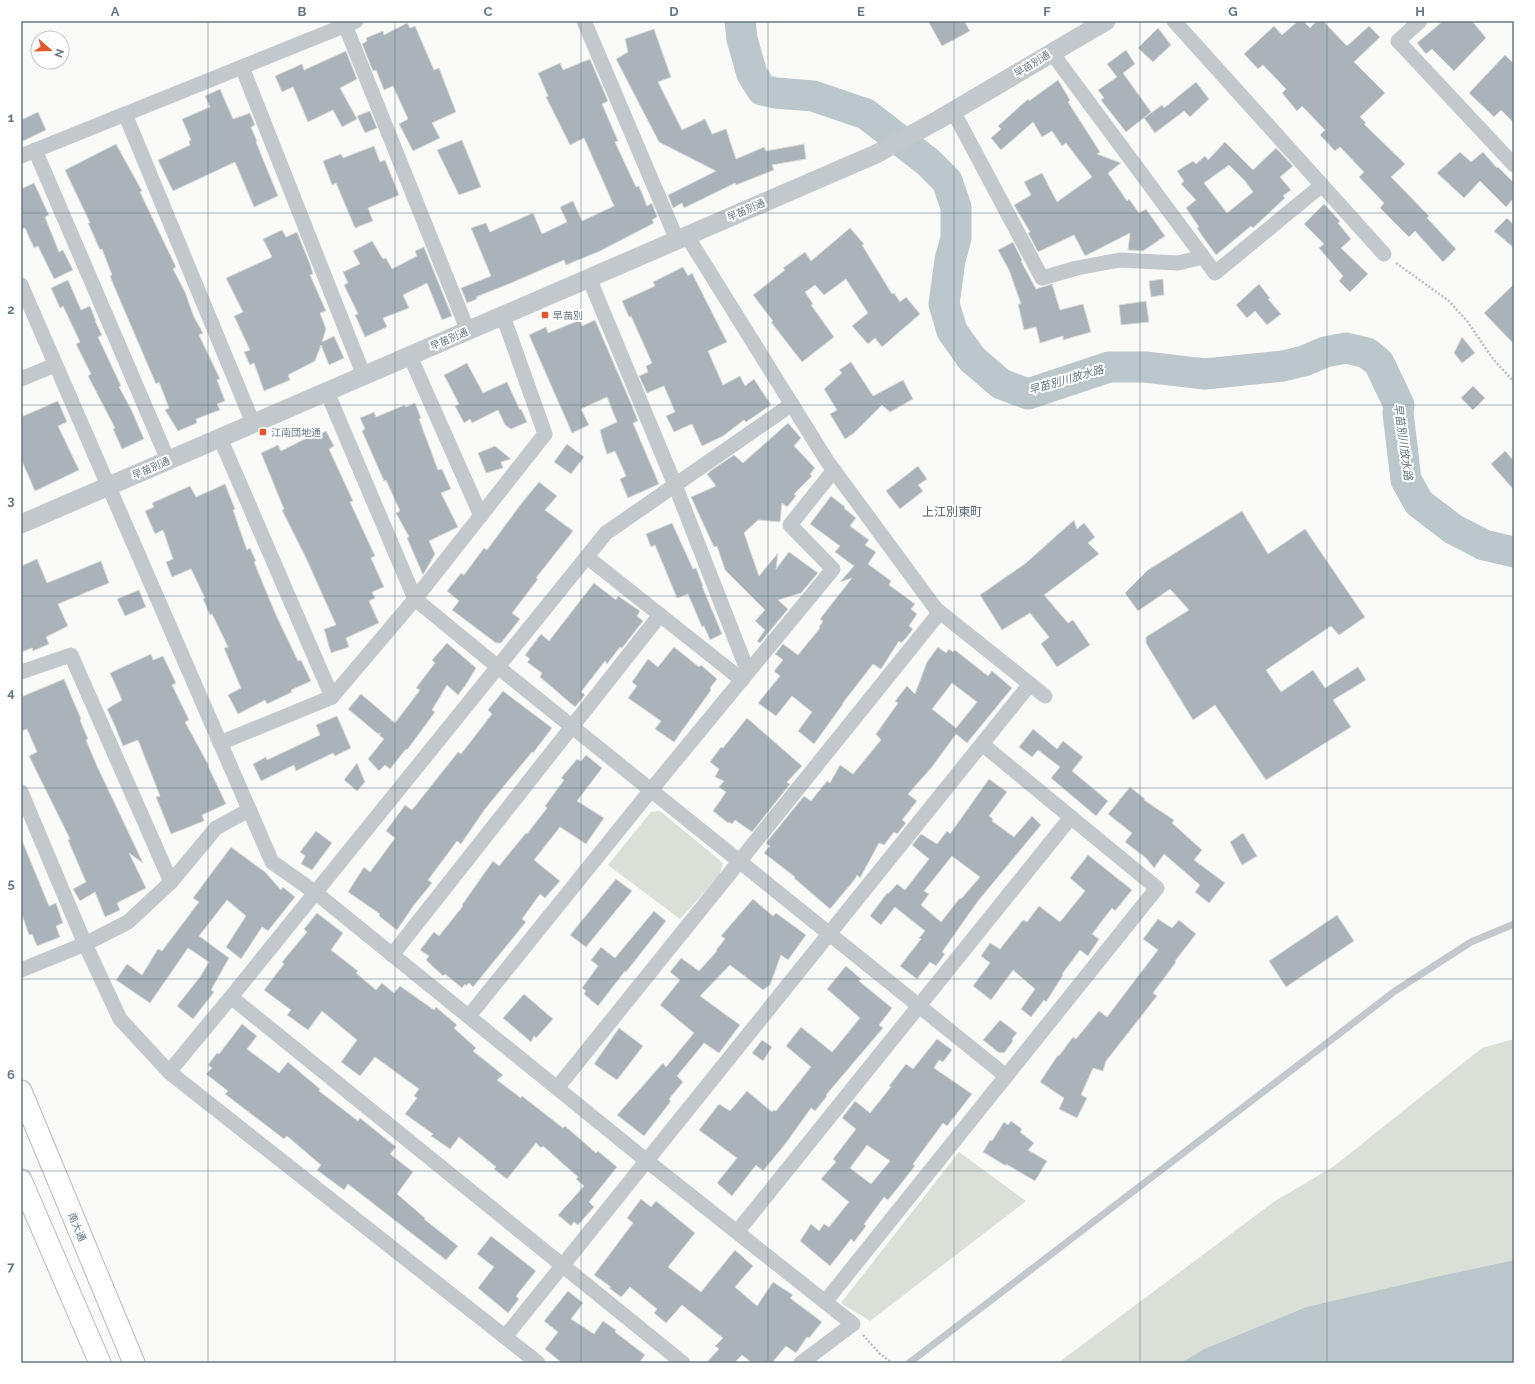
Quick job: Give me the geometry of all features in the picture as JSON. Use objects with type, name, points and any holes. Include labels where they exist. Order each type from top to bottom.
[{"type":"main road","name":"南大通","points":[[21,1091],[134,1363]]},
{"type":"main road","points":[[21,1180],[100,1363]]},
{"type":"street","points":[[584,21],[682,238],[834,470],[936,609],[1045,696]]},
{"type":"street","name":"早苗別通","points":[[21,524],[876,154],[945,116],[1106,21]]},
{"type":"street","points":[[1174,21],[1384,254]]},
{"type":"street","points":[[1420,21],[1398,41],[1514,165]]},
{"type":"street","points":[[21,156],[350,23],[468,330]]},
{"type":"street","points":[[1052,53],[1215,273],[1322,185]]},
{"type":"street","points":[[242,66],[364,376]]},
{"type":"street","points":[[125,114],[254,423]]},
{"type":"street","points":[[945,116],[1042,278],[1077,268],[1120,260],[1178,263],[1203,257]]},
{"type":"street","points":[[35,150],[168,460]]},
{"type":"street","points":[[589,278],[676,485],[745,676]]},
{"type":"street","points":[[21,285],[272,862],[316,893],[557,1088],[853,1324],[801,1363]]},
{"type":"street","points":[[220,744],[332,697],[415,599],[546,434],[503,316]]},
{"type":"street","points":[[410,356],[481,516]]},
{"type":"street","points":[[21,378],[56,365]]},
{"type":"street","points":[[327,392],[415,599],[1006,1076]]},
{"type":"street","points":[[169,1072],[316,893],[606,534],[792,404]]},
{"type":"street","points":[[220,438],[332,697]]},
{"type":"street","points":[[469,1016],[651,790],[833,569],[790,525],[834,470]]},
{"type":"street","points":[[587,556],[660,615],[745,676]]},
{"type":"street","points":[[557,1088],[940,612]]},
{"type":"street","points":[[392,955],[660,615]]},
{"type":"street","points":[[21,672],[71,655],[171,882]]},
{"type":"street","points":[[505,1337],[1030,684]]},
{"type":"street","points":[[825,1302],[1157,888],[982,744]]},
{"type":"street","points":[[21,792],[85,944],[120,1020],[169,1072],[538,1363]]},
{"type":"street","points":[[21,970],[85,944],[128,922],[171,882],[216,828],[249,810]]},
{"type":"street","points":[[737,1232],[1070,817]]},
{"type":"street","points":[[231,997],[683,1363]]},
{"type":"lane","points":[[909,1363],[1396,991],[1471,942],[1514,924]]},
{"type":"path","points":[[1384,254],[1449,301],[1467,321],[1493,359],[1514,382]]},
{"type":"path","points":[[853,1324],[879,1353],[892,1363]]},
{"type":"shaded area","points":[[660,811],[723,863],[719,876],[680,919],[608,865],[651,812]]},
{"type":"shaded area","points":[[1514,1039],[1514,1260],[1306,1307],[1204,1349],[1181,1363],[1058,1363],[1275,1201],[1333,1167],[1482,1048]]},
{"type":"shaded area","points":[[959,1152],[1026,1201],[870,1321],[841,1303]]},
{"type":"shaded area","points":[[1514,1260],[1514,1363],[1181,1363],[1204,1349],[1306,1307]]},
{"type":"building","points":[[928,21],[964,21],[970,31],[942,46]]},
{"type":"building","points":[[1298,21],[1303,21],[1310,28],[1317,21],[1323,21],[1347,46],[1369,26],[1380,37],[1354,62],[1385,93],[1360,117],[1366,123],[1364,124],[1405,164],[1391,177],[1429,216],[1427,218],[1456,249],[1443,262],[1415,231],[1409,237],[1380,208],[1384,203],[1359,177],[1364,172],[1340,147],[1335,151],[1320,135],[1325,130],[1302,106],[1297,111],[1282,93],[1286,89],[1263,65],[1258,69],[1244,54],[1274,26],[1282,35]]},
{"type":"building","points":[[1443,21],[1472,21],[1486,38],[1454,71],[1432,49],[1426,54],[1417,43]]},
{"type":"building","points":[[407,23],[410,28],[415,26],[434,70],[439,68],[456,112],[432,123],[440,138],[413,151],[399,124],[408,119],[393,86],[384,90],[376,70],[373,71],[362,44],[367,41],[366,38],[383,31],[384,35]]},
{"type":"building","points":[[1158,28],[1171,45],[1153,62],[1138,48]]},
{"type":"building","points":[[654,29],[671,77],[658,82],[682,130],[705,119],[712,134],[726,129],[736,159],[764,147],[766,151],[804,144],[806,159],[772,165],[774,170],[736,185],[735,183],[684,208],[682,203],[673,208],[668,195],[716,171],[659,142],[616,59],[628,52],[625,39]]},
{"type":"building","points":[[1126,50],[1135,64],[1123,73],[1151,112],[1126,132],[1101,100],[1104,98],[1098,90],[1117,77],[1107,64]]},
{"type":"building","points":[[346,51],[357,79],[340,88],[357,119],[342,127],[333,110],[308,122],[293,87],[282,92],[275,76],[302,64],[304,70]]},
{"type":"building","points":[[1505,55],[1514,64],[1514,123],[1501,110],[1494,117],[1469,93]]},
{"type":"building","points":[[590,59],[608,101],[602,104],[618,141],[615,142],[636,187],[639,186],[647,206],[652,203],[657,217],[652,220],[654,223],[600,251],[566,265],[564,260],[476,297],[477,299],[467,303],[461,288],[491,276],[471,228],[486,223],[490,232],[533,213],[542,234],[567,222],[560,207],[573,201],[582,221],[614,206],[584,138],[570,145],[546,97],[548,96],[538,73],[560,63],[563,70]]},
{"type":"building","points":[[1058,80],[1070,100],[1068,102],[1100,152],[1097,154],[1121,163],[1108,173],[1127,201],[1129,199],[1139,213],[1146,209],[1165,236],[1143,251],[1128,250],[1130,233],[1085,256],[1074,235],[1038,252],[1028,233],[1030,232],[1014,205],[1031,195],[1024,182],[1042,173],[1057,202],[1092,177],[1066,143],[1062,146],[1052,131],[1042,137],[1033,122],[1001,150],[991,138],[1001,129],[998,126],[1028,99],[1029,101]]},
{"type":"building","points":[[1196,82],[1209,99],[1190,117],[1184,111],[1155,133],[1144,118],[1162,105],[1164,108]]},
{"type":"building","points":[[220,89],[233,119],[250,113],[255,125],[251,127],[257,141],[256,142],[278,196],[254,207],[235,162],[173,191],[158,160],[190,145],[189,141],[191,140],[182,119],[210,107],[205,96]]},
{"type":"building","points":[[370,111],[377,128],[365,133],[357,116]]},
{"type":"building","points":[[38,112],[46,130],[21,142],[21,120]]},
{"type":"building","points":[[462,140],[481,187],[459,195],[437,150]]},
{"type":"building","points":[[1225,142],[1253,170],[1276,148],[1293,166],[1280,177],[1291,190],[1283,196],[1285,198],[1253,228],[1251,226],[1216,255],[1197,228],[1199,227],[1186,208],[1196,200],[1181,184],[1184,181],[1177,171],[1193,161],[1196,164],[1205,156],[1208,160]],"holes":[[[1229,165],[1245,181],[1253,192],[1227,213],[1204,183]]]},
{"type":"building","points":[[116,144],[142,191],[140,192],[176,267],[173,269],[185,292],[194,317],[203,333],[199,335],[220,379],[217,380],[225,401],[217,404],[220,410],[196,419],[197,423],[178,431],[165,410],[169,408],[159,382],[156,384],[110,276],[112,275],[102,249],[100,250],[88,223],[90,223],[65,170]]},
{"type":"building","points":[[374,146],[380,162],[385,160],[399,195],[368,208],[373,221],[355,228],[336,183],[332,185],[323,161],[341,154],[343,158]]},
{"type":"building","points":[[1460,152],[1471,162],[1483,152],[1497,168],[1498,167],[1514,183],[1514,198],[1506,207],[1480,181],[1464,198],[1437,173]]},
{"type":"building","points":[[34,183],[49,215],[45,217],[59,252],[63,250],[73,270],[54,279],[38,246],[34,248],[25,228],[21,229],[21,189]]},
{"type":"building","points":[[1324,204],[1340,221],[1338,223],[1351,239],[1341,248],[1368,274],[1350,292],[1339,281],[1343,276],[1319,248],[1324,244],[1304,224]]},
{"type":"building","points":[[1507,218],[1514,225],[1514,248],[1494,231]]},
{"type":"building","points":[[850,228],[864,244],[862,245],[892,294],[894,293],[900,302],[906,297],[920,314],[882,347],[875,338],[868,344],[852,326],[868,313],[846,279],[824,295],[815,285],[805,292],[813,304],[811,305],[834,337],[802,362],[771,322],[773,321],[753,295],[785,270],[783,268],[805,252],[811,261]]},
{"type":"building","points":[[282,230],[286,237],[297,232],[310,264],[313,274],[310,275],[326,311],[320,313],[326,329],[322,342],[334,336],[344,358],[329,365],[321,345],[315,361],[288,375],[290,380],[264,391],[254,363],[250,365],[244,352],[250,350],[234,316],[243,312],[226,278],[272,257],[263,239]]},
{"type":"building","points":[[372,241],[383,259],[386,258],[392,269],[417,256],[415,251],[424,247],[452,316],[442,320],[427,283],[403,295],[409,308],[383,318],[387,327],[365,337],[355,315],[358,314],[344,285],[348,283],[343,272],[360,264],[353,251]]},
{"type":"building","points":[[1013,242],[1036,289],[1052,284],[1060,310],[1083,304],[1091,332],[1063,340],[1063,336],[1040,343],[1036,327],[1024,330],[1018,304],[1021,304],[1009,270],[998,250]]},
{"type":"building","points":[[683,267],[688,276],[692,273],[727,342],[708,351],[723,385],[740,376],[745,386],[754,379],[771,405],[746,422],[744,420],[723,436],[702,446],[692,424],[674,432],[666,416],[675,412],[664,386],[647,393],[639,376],[648,372],[646,366],[652,363],[631,316],[629,317],[622,301],[655,286],[653,282]]},
{"type":"building","points":[[1163,279],[1164,295],[1151,297],[1149,281]]},
{"type":"building","points":[[68,280],[81,310],[90,306],[102,335],[98,337],[121,386],[119,387],[131,409],[144,439],[122,449],[113,429],[115,428],[88,376],[91,374],[76,344],[80,342],[63,306],[60,308],[51,288]]},
{"type":"building","points":[[1259,284],[1270,298],[1268,299],[1281,314],[1267,325],[1255,311],[1247,318],[1236,305]]},
{"type":"building","points":[[1514,284],[1514,344],[1484,313]]},
{"type":"building","points":[[1146,301],[1149,322],[1121,325],[1119,305]]},
{"type":"building","points":[[580,320],[582,326],[595,320],[638,421],[633,423],[659,484],[628,498],[620,479],[626,476],[615,451],[607,454],[600,430],[617,422],[607,397],[581,409],[589,425],[572,433],[529,335],[546,327],[548,333]]},
{"type":"building","points":[[1462,337],[1475,353],[1462,363],[1454,353]]},
{"type":"building","points":[[851,362],[873,396],[903,380],[913,399],[890,412],[882,405],[854,433],[845,439],[830,414],[837,410],[824,389],[842,373],[839,370]]},
{"type":"building","points":[[467,363],[483,393],[507,382],[527,422],[511,429],[505,425],[498,410],[472,423],[470,419],[464,423],[455,406],[459,404],[444,375]]},
{"type":"building","points":[[1473,386],[1485,398],[1473,410],[1461,398]]},
{"type":"building","points":[[58,401],[67,422],[58,426],[79,470],[35,491],[21,459],[21,417]]},
{"type":"building","points":[[415,403],[421,418],[419,419],[438,470],[442,469],[451,489],[441,493],[458,527],[429,541],[435,554],[423,575],[407,538],[409,537],[396,513],[400,511],[386,480],[384,481],[362,431],[365,429],[360,418],[374,412],[376,417],[405,405],[406,407]]},
{"type":"building","points":[[788,423],[801,438],[794,446],[815,468],[810,474],[812,476],[794,494],[796,496],[787,507],[782,503],[780,522],[758,520],[744,533],[759,576],[778,553],[776,569],[789,552],[818,573],[801,593],[778,600],[788,609],[760,643],[757,641],[765,630],[755,621],[765,610],[725,570],[717,546],[714,547],[691,497],[716,486],[707,474],[713,469],[734,455],[743,463]]},
{"type":"building","points":[[326,431],[334,446],[329,449],[353,501],[350,502],[375,556],[371,558],[384,587],[372,592],[375,598],[369,601],[379,623],[346,638],[349,647],[331,653],[324,629],[336,625],[306,558],[282,510],[284,509],[261,453],[278,445],[281,451],[317,433],[318,435]]},
{"type":"building","points":[[567,444],[584,457],[571,474],[554,462]]},
{"type":"building","points":[[495,446],[511,459],[501,462],[503,468],[486,473],[478,453]]},
{"type":"building","points":[[1505,451],[1514,461],[1514,490],[1491,464]]},
{"type":"building","points":[[918,466],[927,479],[918,485],[923,491],[900,509],[886,491]]},
{"type":"building","points":[[539,482],[557,496],[545,510],[573,531],[536,578],[538,579],[512,613],[520,619],[501,643],[496,643],[452,610],[459,601],[447,591],[461,573],[464,575],[484,548],[487,550]]},
{"type":"building","points":[[225,484],[235,509],[233,510],[247,550],[250,548],[256,561],[254,562],[276,615],[298,661],[301,660],[311,681],[291,690],[292,692],[267,704],[265,700],[238,714],[228,695],[241,688],[224,648],[228,647],[212,614],[210,615],[203,599],[205,598],[191,569],[172,577],[166,562],[173,559],[163,530],[155,534],[145,511],[154,507],[152,503],[190,486],[196,497]]},
{"type":"building","points":[[831,496],[856,518],[850,526],[869,540],[865,545],[876,552],[868,564],[891,581],[889,585],[915,604],[911,609],[917,614],[909,626],[913,629],[906,638],[901,643],[899,641],[881,669],[873,664],[842,704],[814,744],[798,731],[812,712],[792,696],[776,716],[758,703],[780,676],[774,671],[783,660],[775,654],[783,644],[798,655],[820,628],[819,627],[823,621],[820,619],[852,578],[840,582],[854,566],[835,552],[840,546],[810,524]]},
{"type":"building","points":[[1242,511],[1268,554],[1305,529],[1365,617],[1339,635],[1331,626],[1266,670],[1281,692],[1313,670],[1325,688],[1358,667],[1366,680],[1333,700],[1351,727],[1266,780],[1215,705],[1193,720],[1146,643],[1146,637],[1189,610],[1170,589],[1138,611],[1125,593],[1148,570]]},
{"type":"building","points":[[1074,520],[1077,529],[1084,523],[1095,537],[1088,543],[1099,554],[1044,595],[1068,623],[1073,620],[1090,645],[1057,667],[1041,644],[1049,637],[1030,613],[1002,630],[980,595],[1026,563]]},
{"type":"building","points":[[672,523],[693,569],[696,568],[722,634],[710,640],[704,626],[702,627],[688,594],[677,598],[655,545],[651,547],[646,534]]},
{"type":"building","points":[[37,559],[47,583],[101,561],[109,583],[58,604],[68,626],[46,637],[49,644],[33,651],[32,648],[21,652],[21,566]]},
{"type":"building","points":[[594,583],[616,600],[618,596],[640,611],[637,616],[643,621],[622,648],[620,647],[607,664],[605,661],[581,692],[585,695],[575,707],[540,677],[542,673],[527,662],[530,659],[525,655],[541,634],[549,641]]},
{"type":"building","points":[[139,590],[146,607],[125,616],[117,599]]},
{"type":"building","points":[[447,643],[476,668],[458,695],[447,685],[432,710],[435,712],[407,750],[406,749],[390,769],[385,765],[379,771],[368,759],[384,739],[379,735],[381,733],[378,734],[348,709],[361,694],[395,723],[420,690],[416,688],[435,663],[432,660]]},
{"type":"building","points":[[674,647],[699,667],[701,665],[717,679],[710,688],[711,690],[674,742],[655,729],[661,721],[628,698],[637,686],[632,682],[648,659],[658,667]]},
{"type":"building","points":[[938,647],[946,653],[949,649],[953,652],[955,650],[988,676],[992,671],[1012,688],[967,743],[956,734],[932,767],[908,794],[917,801],[902,820],[906,823],[897,834],[894,832],[884,845],[879,843],[860,878],[857,875],[830,909],[794,878],[795,877],[764,853],[770,846],[766,843],[804,796],[811,801],[827,781],[830,783],[840,765],[853,774],[881,740],[876,734],[898,703],[895,701],[907,686],[915,694],[927,662]],"holes":[[[952,683],[977,702],[956,728],[932,709]]]},
{"type":"building","points":[[151,654],[153,660],[163,656],[176,683],[172,685],[189,720],[185,722],[209,766],[226,804],[202,815],[204,821],[171,834],[156,797],[160,796],[138,740],[123,746],[107,709],[122,700],[110,673]]},
{"type":"building","points":[[64,679],[81,719],[80,720],[88,739],[86,740],[97,766],[143,863],[129,853],[146,888],[117,903],[120,910],[105,917],[95,892],[80,901],[73,889],[86,882],[68,840],[70,839],[29,756],[37,752],[27,729],[21,731],[21,697]]},
{"type":"building","points":[[503,691],[552,728],[533,753],[532,752],[485,809],[461,844],[457,841],[428,880],[432,883],[414,905],[397,930],[379,916],[380,914],[348,892],[364,867],[370,872],[395,838],[386,831],[405,805],[412,810],[458,752],[461,754],[492,714],[488,710]]},
{"type":"building","points":[[337,716],[351,748],[335,756],[333,753],[296,771],[294,765],[261,781],[253,764],[266,757],[267,760],[320,735],[316,725]]},
{"type":"building","points":[[747,718],[802,766],[787,782],[790,784],[752,832],[735,820],[732,824],[729,822],[728,823],[713,811],[726,792],[719,787],[724,781],[715,777],[719,769],[710,762],[721,747],[723,748]]},
{"type":"building","points":[[1033,729],[1057,749],[1063,741],[1083,757],[1072,771],[1108,801],[1096,816],[1051,778],[1060,767],[1038,750],[1032,757],[1019,747]]},
{"type":"building","points":[[586,755],[602,768],[577,801],[604,818],[586,844],[560,827],[534,860],[560,881],[545,898],[540,894],[522,919],[526,922],[473,987],[469,983],[466,986],[465,984],[462,988],[445,974],[443,976],[426,960],[429,956],[420,950],[434,932],[439,936],[463,906],[462,905],[493,861],[499,866],[526,833],[527,834],[547,808],[545,806],[564,780],[561,778],[577,759],[581,761]]},
{"type":"building","points":[[357,763],[365,782],[357,791],[344,780]]},
{"type":"building","points":[[989,779],[1007,792],[989,816],[993,819],[992,821],[1014,837],[1032,816],[1041,825],[978,901],[942,952],[945,954],[936,966],[930,962],[917,979],[900,966],[921,939],[919,938],[925,931],[895,907],[881,925],[870,916],[887,893],[888,894],[897,884],[905,890],[929,859],[912,845],[921,834],[937,844],[947,831],[950,834]],"holes":[[[952,856],[980,877],[961,899],[960,898],[941,922],[921,905],[929,894],[924,891]]]},
{"type":"building","points":[[1130,787],[1145,799],[1144,800],[1174,820],[1172,823],[1202,850],[1194,860],[1225,883],[1209,903],[1195,892],[1200,885],[1164,854],[1154,868],[1146,858],[1125,842],[1132,833],[1108,814]]},
{"type":"building","points":[[316,831],[332,843],[312,870],[301,864],[305,856],[300,852]]},
{"type":"building","points":[[1243,833],[1257,856],[1242,865],[1230,842]]},
{"type":"building","points":[[21,838],[49,906],[56,903],[63,923],[56,926],[60,937],[37,946],[32,934],[29,935],[21,912]]},
{"type":"building","points":[[231,847],[265,872],[281,890],[283,887],[295,897],[268,931],[262,927],[241,959],[226,947],[246,916],[227,900],[199,936],[229,958],[211,990],[214,992],[193,1019],[177,1006],[200,977],[209,962],[188,948],[150,1003],[116,980],[127,964],[142,975],[158,949],[162,951],[199,902],[193,898]]},
{"type":"building","points":[[1088,855],[1132,890],[1115,911],[1112,908],[1092,934],[1099,939],[1088,956],[1080,950],[1062,974],[1063,975],[1046,1002],[1044,1000],[1031,1017],[1021,1009],[1035,989],[1013,970],[991,1000],[973,986],[990,963],[981,956],[990,943],[1000,949],[1023,920],[1027,922],[1039,906],[1060,922],[1085,891],[1070,878]]},
{"type":"building","points":[[616,879],[632,891],[586,947],[570,935]]},
{"type":"building","points":[[753,899],[773,916],[776,913],[806,935],[788,960],[781,955],[770,985],[763,990],[730,965],[700,996],[740,1025],[719,1053],[704,1043],[677,1076],[683,1082],[669,1099],[671,1101],[644,1136],[617,1115],[663,1063],[666,1067],[694,1033],[660,1005],[680,980],[670,972],[681,958],[699,971],[717,951],[716,950],[725,939],[721,936]]},
{"type":"building","points":[[654,911],[666,921],[598,1006],[584,994],[586,991],[582,988],[598,966],[591,960],[601,947],[615,958]]},
{"type":"building","points":[[317,913],[343,933],[331,950],[358,971],[356,973],[376,990],[382,983],[394,993],[400,986],[434,1010],[436,1007],[457,1025],[454,1028],[476,1048],[473,1051],[503,1075],[497,1080],[521,1098],[522,1096],[563,1128],[565,1126],[596,1153],[598,1151],[617,1167],[589,1202],[594,1207],[578,1225],[574,1222],[571,1226],[558,1215],[584,1186],[576,1179],[578,1177],[543,1146],[541,1148],[536,1143],[507,1179],[494,1169],[496,1167],[459,1137],[450,1149],[431,1136],[433,1134],[405,1114],[417,1098],[414,1096],[419,1089],[375,1057],[360,1076],[341,1062],[357,1040],[322,1011],[308,1030],[287,1015],[291,1010],[264,990],[284,964],[282,962],[307,932],[304,929]]},
{"type":"building","points":[[1337,915],[1354,941],[1286,987],[1269,961]]},
{"type":"building","points":[[1158,919],[1172,928],[1179,920],[1196,934],[1153,993],[1157,996],[1106,1061],[1103,1071],[1093,1068],[1081,1095],[1087,1098],[1077,1118],[1059,1109],[1064,1098],[1040,1082],[1058,1055],[1059,1056],[1073,1037],[1076,1039],[1099,1011],[1107,1017],[1158,950],[1143,939]]},
{"type":"building","points":[[846,966],[861,979],[859,981],[892,1008],[879,1025],[883,1028],[826,1095],[827,1096],[815,1111],[811,1108],[786,1143],[763,1171],[756,1165],[732,1196],[717,1183],[737,1158],[699,1130],[719,1104],[730,1111],[747,1091],[772,1112],[773,1110],[776,1111],[811,1067],[786,1046],[801,1027],[832,1052],[833,1051],[860,1018],[827,989]]},
{"type":"building","points":[[524,994],[553,1019],[536,1038],[534,1036],[531,1042],[503,1018]]},
{"type":"building","points":[[1000,1020],[1017,1033],[1004,1053],[998,1052],[983,1040]]},
{"type":"building","points":[[242,1024],[257,1036],[247,1049],[279,1073],[288,1062],[320,1089],[319,1091],[358,1121],[360,1118],[396,1147],[390,1154],[413,1172],[397,1194],[425,1218],[424,1219],[458,1246],[446,1260],[348,1184],[344,1190],[317,1170],[321,1165],[287,1136],[284,1139],[225,1094],[228,1091],[206,1074],[212,1068],[208,1065],[217,1053],[219,1054]]},
{"type":"building","points":[[619,1028],[643,1046],[617,1080],[594,1064]]},
{"type":"building","points":[[937,1039],[952,1050],[943,1062],[939,1060],[934,1068],[972,1094],[947,1126],[943,1123],[913,1164],[915,1166],[888,1200],[884,1197],[864,1224],[866,1226],[854,1242],[851,1239],[830,1266],[800,1241],[811,1224],[819,1231],[824,1224],[829,1227],[849,1202],[821,1179],[836,1162],[833,1159],[856,1129],[842,1118],[855,1101],[870,1113],[891,1087],[889,1086],[906,1064],[913,1069]],"holes":[[[867,1145],[890,1161],[871,1184],[850,1168]]]},
{"type":"building","points":[[762,1040],[772,1047],[763,1061],[752,1053]]},
{"type":"building","points":[[1011,1121],[1022,1129],[1020,1132],[1034,1143],[1028,1150],[1047,1161],[1035,1181],[983,1152],[1004,1122],[1008,1125]]},
{"type":"building","points":[[641,1199],[651,1207],[656,1201],[695,1233],[668,1267],[701,1292],[735,1250],[753,1266],[735,1287],[757,1306],[773,1282],[793,1295],[790,1298],[822,1322],[809,1338],[807,1337],[796,1353],[786,1346],[772,1363],[752,1363],[742,1355],[734,1363],[706,1363],[719,1349],[715,1346],[723,1338],[682,1305],[666,1323],[654,1313],[657,1309],[630,1287],[621,1297],[609,1288],[611,1287],[594,1275],[633,1223],[627,1218]]},
{"type":"building","points":[[491,1236],[536,1271],[516,1296],[519,1299],[508,1313],[478,1288],[494,1267],[477,1254]]},
{"type":"building","points":[[568,1291],[583,1303],[571,1319],[594,1334],[603,1321],[645,1355],[639,1363],[562,1363],[545,1349],[558,1332],[544,1321]]},
{"type":"waterway","name":"早苗別川放水路","points":[[740,21],[742,39],[752,74],[762,90],[776,93],[813,96],[866,114],[928,162],[947,181],[956,207],[956,238],[950,260],[944,304],[952,331],[972,359],[1001,384],[1028,394],[1109,367],[1145,367],[1205,374],[1283,366],[1304,361],[1325,352],[1346,348],[1367,353],[1379,363],[1399,405],[1398,413],[1406,480],[1419,503],[1453,529],[1484,545],[1514,552]]},
{"type":"place","name":"早苗別","points":[[545,315]]},
{"type":"place","name":"江南団地通","points":[[263,432]]},
{"type":"district","name":"上江別東町","points":[[952,512]]}]
